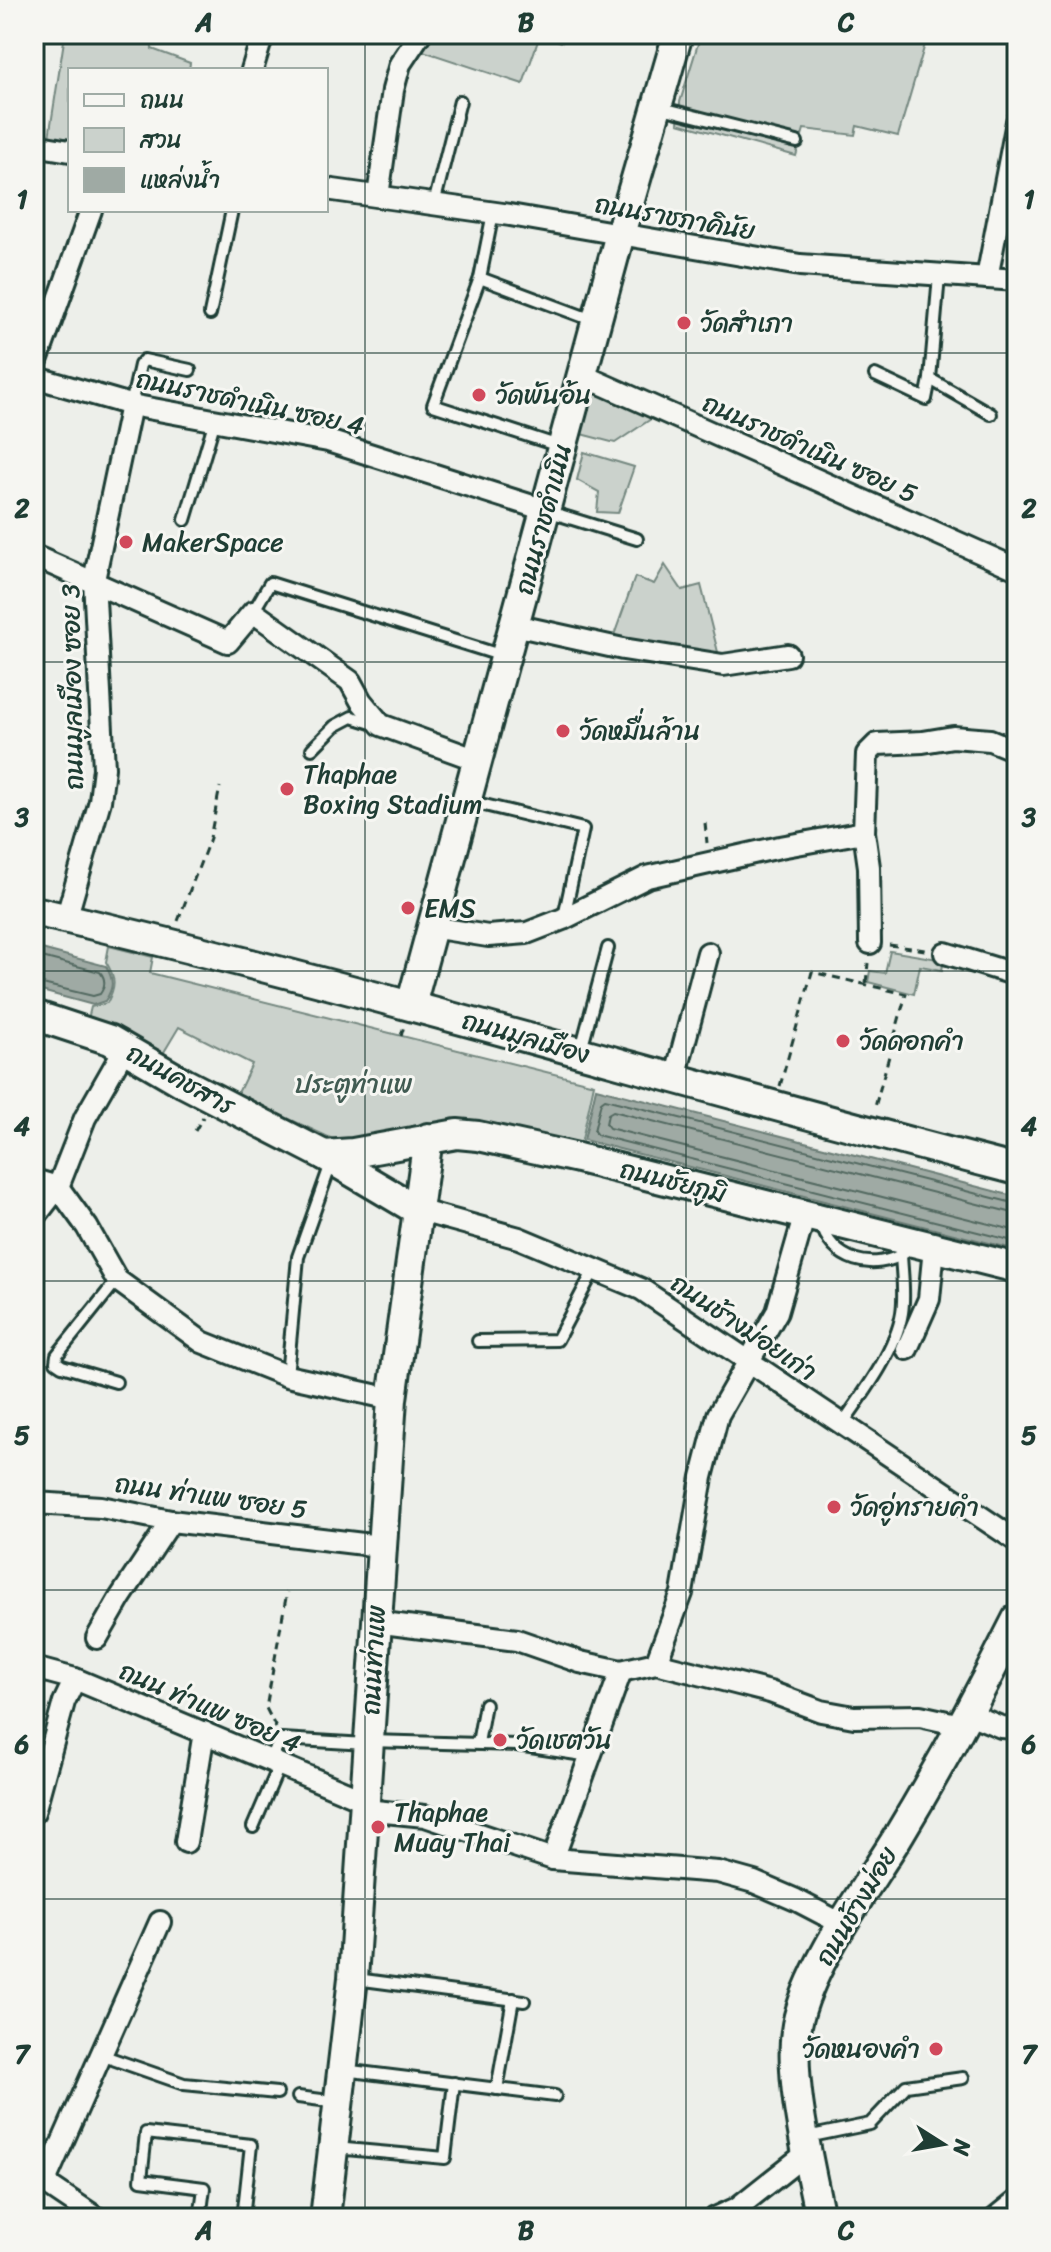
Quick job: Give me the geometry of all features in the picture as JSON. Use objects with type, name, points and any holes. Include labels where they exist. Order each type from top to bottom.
[{"type":"main road","name":"ถนนราชดำเนิน","points":[[411,1005],[620,234],[678,34]]},
{"type":"main road","name":"ถนนมูลเมือง","points":[[34,911],[411,1005],[868,1130],[1016,1165]]},
{"type":"main road","name":"ถนนคชสาร","points":[[34,1015],[95,1034],[125,1048],[328,1158]]},
{"type":"main road","name":"ถนนชัยภูมิ","points":[[328,1158],[428,1138],[457,1134],[478,1136],[813,1216],[917,1249],[1017,1268]]},
{"type":"main road","name":"ถนนท่าแพ","points":[[332,2217],[333,2148],[353,1978],[392,1399],[428,1138]]},
{"type":"main road","points":[[328,1158],[417,1210]]},
{"type":"main road","name":"ถนนช้างม่อย","points":[[820,2218],[796,2067],[796,2028],[808,1991],[964,1719],[1017,1619]]},
{"type":"street","points":[[253,68],[263,34]]},
{"type":"street","points":[[378,196],[393,90],[400,64],[420,34]]},
{"type":"street","points":[[987,278],[1017,122]]},
{"type":"street","points":[[34,145],[68,151]]},
{"type":"street","name":"ถนนราชภาคินัย","points":[[328,189],[493,213],[800,265],[1017,280]]},
{"type":"street","points":[[34,369],[90,212]]},
{"type":"street","name":"ถนนราชดำเนิน ซอย 5","points":[[582,375],[1017,569]]},
{"type":"street","name":"ถนนราชดำเนิน ซอย 4","points":[[34,377],[131,405],[328,441],[545,510]]},
{"type":"street","name":"ถนนมูลเมือง ซอย 3","points":[[66,919],[100,801],[104,768],[94,580],[131,405]]},
{"type":"street","points":[[34,556],[228,642],[253,612],[350,681],[381,725],[477,760]]},
{"type":"street","points":[[514,625],[623,649],[723,665],[788,655]]},
{"type":"street","points":[[870,943],[864,759],[873,746],[953,737],[990,740],[1017,751]]},
{"type":"street","points":[[431,927],[488,936],[527,933],[563,919],[647,877],[864,832]]},
{"type":"street","points":[[675,1078],[708,953]]},
{"type":"street","points":[[945,953],[1017,975]]},
{"type":"street","points":[[34,1218],[58,1187],[85,1118],[125,1048]]},
{"type":"street","points":[[34,1180],[58,1187],[87,1227],[117,1280],[202,1342],[287,1376],[392,1399]]},
{"type":"street","name":"ถนนช้างม่อยเก่า","points":[[417,1210],[519,1238],[641,1289],[1017,1541]]},
{"type":"street","points":[[656,1663],[682,1593],[702,1477],[718,1415],[777,1312],[813,1216]]},
{"type":"street","points":[[907,1349],[929,1299],[917,1249]]},
{"type":"street","name":"ถนน ท่าแพ ซอย 5","points":[[34,1503],[101,1507],[171,1521],[380,1546]]},
{"type":"street","points":[[97,1638],[171,1521]]},
{"type":"street","points":[[375,1622],[517,1640],[580,1662],[621,1671],[656,1663],[770,1692],[821,1711],[854,1717],[920,1716],[964,1719],[1017,1728]]},
{"type":"street","name":"ถนน ท่าแพ ซอย 4","points":[[34,1668],[75,1679],[204,1732],[365,1805],[425,1816],[553,1859],[718,1872],[754,1882],[844,1925]]},
{"type":"street","points":[[553,1859],[621,1671]]},
{"type":"street","points":[[34,1812],[64,1702],[75,1679]]},
{"type":"street","points":[[186,1842],[204,1732]]},
{"type":"street","points":[[46,2179],[160,1922]]},
{"type":"street","points":[[715,2218],[737,2208],[806,2145]]},
{"type":"street","points":[[34,2159],[51,2187],[97,2218]]},
{"type":"street","points":[[996,2218],[1016,2203]]},
{"type":"lane","points":[[434,204],[460,101]]},
{"type":"lane","points":[[656,106],[797,142]]},
{"type":"lane","points":[[210,314],[232,212]]},
{"type":"lane","points":[[493,213],[480,278],[433,405],[562,448]]},
{"type":"lane","points":[[875,375],[926,399],[939,276]]},
{"type":"lane","points":[[480,278],[597,321]]},
{"type":"lane","points":[[131,405],[140,365],[144,360],[190,370]]},
{"type":"lane","points":[[930,379],[991,414]]},
{"type":"lane","points":[[185,520],[215,420]]},
{"type":"lane","points":[[545,510],[637,539]]},
{"type":"lane","points":[[253,612],[270,583],[505,656]]},
{"type":"lane","points":[[312,749],[335,726],[352,717],[381,725]]},
{"type":"lane","points":[[466,800],[583,829],[563,919]]},
{"type":"lane","points":[[584,1038],[608,948]]},
{"type":"lane","points":[[287,1376],[298,1257],[328,1158]]},
{"type":"lane","points":[[842,1424],[864,1392],[898,1330],[917,1249]]},
{"type":"lane","points":[[478,1341],[557,1340],[595,1268]]},
{"type":"lane","points":[[116,1382],[56,1362],[57,1355],[117,1280]]},
{"type":"lane","points":[[478,1743],[485,1704]]},
{"type":"lane","points":[[253,1827],[282,1739],[478,1743],[590,1756]]},
{"type":"lane","points":[[353,1978],[518,2000],[497,2089]]},
{"type":"lane","points":[[101,2055],[184,2084],[277,2093]]},
{"type":"lane","points":[[342,2070],[555,2096]]},
{"type":"lane","points":[[806,2145],[870,2124],[906,2086],[963,2078]]},
{"type":"lane","points":[[333,2148],[445,2158],[454,2083]]},
{"type":"lane","points":[[298,2097],[339,2103]]},
{"type":"lane","points":[[200,2218],[204,2188],[141,2180],[146,2133],[251,2145],[243,2218]]},
{"type":"path","points":[[170,943],[210,838],[220,787]]},
{"type":"path","points":[[870,943],[945,953]]},
{"type":"path","points":[[775,1105],[812,972],[866,983],[906,994],[868,1130]]},
{"type":"path","points":[[282,1739],[266,1708],[287,1592]]},
{"type":"green space","points":[[65,34],[151,34],[152,49],[190,63],[189,68],[68,68],[68,139],[49,137]]},
{"type":"green space","points":[[430,34],[564,34],[562,42],[540,35],[523,84],[420,50]]},
{"type":"green space","points":[[701,34],[928,34],[898,136],[857,126],[855,135],[804,129],[796,156],[678,123],[680,102]]},
{"type":"green space","points":[[588,388],[654,417],[615,443],[577,433]]},
{"type":"green space","points":[[584,452],[634,467],[618,513],[597,512],[599,492],[577,480]]},
{"type":"green space","points":[[665,565],[682,590],[701,585],[719,656],[612,641],[635,577],[654,584]]},
{"type":"green space","name":"ประตูท่าแพ","points":[[109,946],[153,957],[150,973],[594,1084],[580,1149],[337,1141],[237,1095],[252,1064],[179,1027],[161,1057],[125,1030],[88,1019],[91,1007],[107,1003],[112,992],[114,982],[106,962]]},
{"type":"green space","points":[[890,951],[944,960],[942,970],[920,966],[914,994],[868,982],[870,971],[885,973]]},
{"type":"water","points":[[34,947],[106,966],[112,984],[105,1001],[93,1005],[34,989]]},
{"type":"water","points":[[596,1088],[1017,1197],[1017,1250],[584,1140]]},
{"type":"place","name":"วัดสำเภา","points":[[684,323]]},
{"type":"place","name":"วัดพันอ้น","points":[[479,395]]},
{"type":"place","name":"MakerSpace","points":[[126,542]]},
{"type":"place","name":"วัดหมื่นล้าน","points":[[563,731]]},
{"type":"place","name":"Thaphae Boxing Stadium","points":[[287,789]]},
{"type":"place","name":"EMS","points":[[408,908]]},
{"type":"place","name":"วัดดอกคำ","points":[[843,1041]]},
{"type":"place","name":"วัดอู่ทรายคำ","points":[[834,1507]]},
{"type":"place","name":"วัดเชตวัน","points":[[500,1740]]},
{"type":"place","name":"Thaphae Muay Thai","points":[[378,1827]]},
{"type":"place","name":"วัดหนองคำ","points":[[936,2049]]}]
